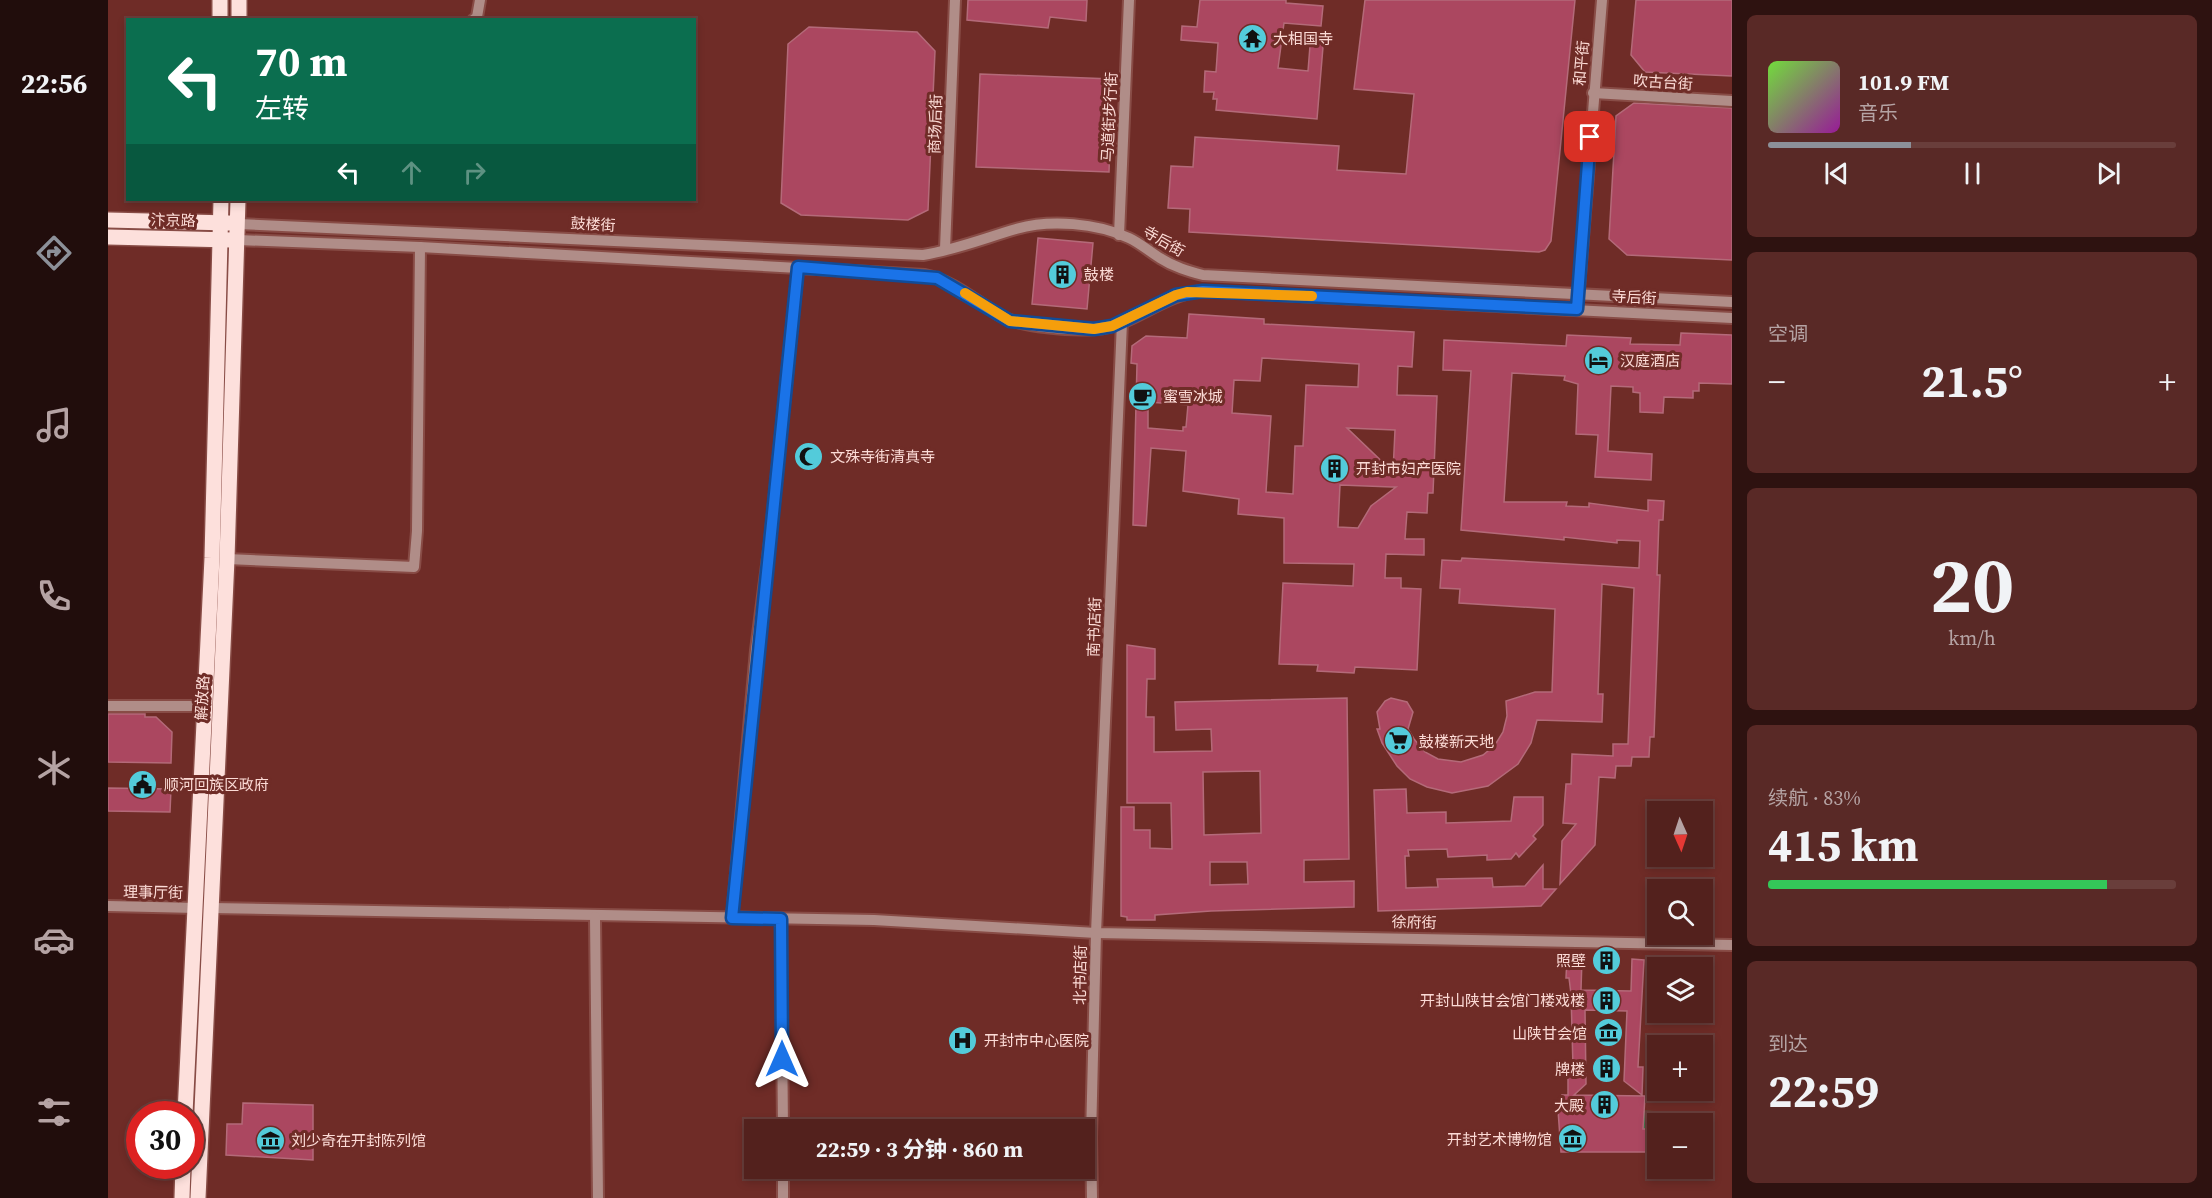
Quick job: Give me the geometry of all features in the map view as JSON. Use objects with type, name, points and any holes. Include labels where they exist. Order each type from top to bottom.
[{"type":"main road","points":[[220,0],[220,18]]},
{"type":"main road","points":[[238,0],[238,18]]},
{"type":"main road","name":"解放路","points":[[198,1198],[204,908],[205,706],[212,558],[221,201]]},
{"type":"main road","name":"解放路","points":[[187,1101],[204,908],[227,559],[238,201]]},
{"type":"main road","name":"汴京路","points":[[108,220],[238,224]]},
{"type":"main road","name":"汴京路","points":[[108,237],[238,240]]},
{"type":"main road","points":[[182,1198],[183,1179]]},
{"type":"street","points":[[476,18],[480,0]]},
{"type":"street","name":"商场后街","points":[[945,249],[955,0]]},
{"type":"street","name":"马道街步行街","points":[[1119,235],[1129,0]]},
{"type":"street","name":"和平街","points":[[1577,309],[1602,0]]},
{"type":"street","name":"吹古台街","points":[[1593,93],[1732,101]]},
{"type":"street","name":"鼓楼街","points":[[238,224],[923,255],[945,249]]},
{"type":"street","name":"寺后街","points":[[945,249],[973,244],[1017,228],[1040,224],[1098,228],[1130,238],[1178,267],[1203,275],[1732,302]]},
{"type":"street","points":[[238,240],[798,267],[770,542],[756,650],[732,918]]},
{"type":"street","points":[[227,559],[414,567],[417,531],[420,247]]},
{"type":"street","name":"寺后街","points":[[798,267],[907,273],[937,278],[950,283],[1002,317],[1023,324],[1094,329],[1122,322],[1176,295],[1203,291],[1732,318]]},
{"type":"street","name":"南书店街","points":[[1096,933],[1122,322]]},
{"type":"street","points":[[108,706],[205,706]]},
{"type":"street","name":"理事厅街","points":[[108,906],[595,917]]},
{"type":"street","points":[[595,917],[598,1198]]},
{"type":"street","name":"徐府街","points":[[595,917],[874,920],[1096,933],[1732,945]]},
{"type":"street","points":[[781,919],[783,1119]]},
{"type":"street","name":"北书店街","points":[[1092,1198],[1091,1137],[1096,933]]},
{"type":"street","points":[[783,1179],[783,1198]]},
{"type":"green space","points":[[1626,1110],[1654,1111],[1654,1113],[1647,1113],[1647,1129],[1626,1129]]},
{"type":"building","points":[[968,0],[1087,0],[1086,21],[1050,17],[1048,28],[967,20]]},
{"type":"building","name":"大相国寺","points":[[1200,0],[1286,0],[1286,3],[1323,6],[1321,26],[1284,23],[1278,68],[1308,71],[1311,33],[1324,35],[1317,119],[1216,110],[1217,99],[1213,99],[1214,92],[1204,92],[1205,71],[1216,72],[1218,43],[1181,40],[1182,26],[1197,27]]},
{"type":"building","points":[[1365,0],[1575,0],[1551,241],[1545,250],[1539,252],[1189,232],[1190,209],[1168,208],[1171,166],[1193,167],[1195,137],[1339,146],[1337,170],[1406,174],[1414,94],[1354,89]]},
{"type":"building","points":[[1636,0],[1732,0],[1732,76],[1645,72],[1631,55]]},
{"type":"building","points":[[809,27],[917,32],[935,51],[928,210],[908,220],[801,215],[781,203],[788,44]]},
{"type":"building","points":[[980,74],[1112,79],[1109,172],[976,167]]},
{"type":"building","points":[[1634,103],[1732,108],[1732,260],[1627,255],[1609,239],[1616,116]]},
{"type":"building","name":"鼓楼","points":[[1038,238],[1093,243],[1087,309],[1032,304]]},
{"type":"building","points":[[1189,314],[1264,319],[1264,324],[1414,332],[1412,367],[1398,366],[1397,395],[1437,396],[1433,493],[1428,493],[1427,513],[1407,512],[1405,539],[1424,539],[1424,555],[1386,554],[1385,578],[1401,578],[1401,588],[1421,589],[1417,670],[1355,667],[1354,673],[1317,671],[1318,665],[1279,664],[1283,583],[1353,586],[1354,564],[1284,563],[1284,518],[1238,514],[1239,499],[1183,491],[1186,451],[1151,448],[1146,526],[1133,525],[1137,364],[1131,363],[1132,346],[1146,336],[1187,338]],"holes":[[[1262,358],[1359,364],[1358,387],[1306,385],[1303,446],[1295,446],[1293,494],[1266,492],[1271,416],[1232,413],[1234,380],[1260,381]],[[1148,402],[1188,405],[1186,427],[1183,427],[1183,431],[1148,428]],[[1347,428],[1395,430],[1393,472]],[[1340,485],[1396,487],[1371,506],[1358,528],[1338,527]]]},
{"type":"building","points":[[1681,333],[1732,335],[1732,384],[1699,383],[1699,391],[1693,391],[1693,398],[1664,397],[1663,413],[1640,412],[1640,393],[1633,392],[1633,387],[1611,386],[1608,451],[1652,454],[1651,480],[1595,477],[1598,435],[1576,434],[1578,384],[1564,380],[1565,376],[1512,373],[1504,502],[1567,502],[1566,506],[1589,507],[1589,503],[1648,511],[1648,500],[1664,501],[1663,520],[1659,520],[1657,575],[1660,575],[1654,737],[1650,737],[1649,757],[1632,757],[1631,766],[1616,766],[1615,778],[1599,777],[1595,845],[1560,884],[1562,841],[1576,824],[1563,823],[1566,784],[1571,784],[1572,754],[1613,756],[1613,744],[1628,744],[1634,588],[1602,584],[1598,694],[1603,694],[1602,722],[1537,720],[1531,743],[1518,764],[1488,786],[1452,793],[1427,787],[1410,779],[1397,766],[1382,743],[1377,729],[1380,729],[1377,712],[1385,701],[1391,698],[1407,702],[1413,712],[1408,729],[1425,752],[1438,759],[1461,762],[1483,755],[1495,745],[1503,732],[1507,716],[1506,701],[1535,692],[1552,692],[1555,609],[1459,603],[1460,589],[1440,588],[1442,560],[1461,561],[1462,558],[1639,568],[1640,541],[1617,540],[1617,543],[1564,537],[1564,540],[1461,530],[1471,371],[1443,370],[1444,340],[1566,346],[1567,335],[1631,338],[1630,344],[1680,345]]},
{"type":"building","points":[[1127,645],[1155,649],[1155,679],[1147,679],[1146,717],[1154,717],[1154,752],[1212,751],[1211,729],[1176,730],[1175,702],[1347,698],[1349,859],[1304,860],[1304,882],[1354,881],[1354,907],[1211,911],[1155,915],[1155,920],[1127,920],[1127,917],[1121,916],[1121,807],[1134,807],[1134,830],[1150,830],[1150,848],[1172,849],[1171,803],[1127,803]],"holes":[[[1260,771],[1261,833],[1204,835],[1203,772]],[[1210,862],[1247,862],[1248,884],[1210,885]]]},
{"type":"building","points":[[108,714],[145,714],[145,717],[156,717],[172,732],[171,763],[108,762]]},
{"type":"building","points":[[108,788],[171,789],[170,812],[108,811]]},
{"type":"building","points":[[1406,789],[1407,813],[1446,812],[1446,823],[1511,821],[1514,797],[1543,797],[1543,825],[1533,836],[1536,839],[1519,857],[1516,853],[1511,859],[1487,860],[1487,855],[1448,857],[1447,849],[1408,850],[1409,856],[1405,856],[1406,888],[1438,887],[1437,879],[1492,878],[1493,887],[1525,886],[1543,865],[1543,889],[1556,889],[1541,906],[1378,911],[1374,790]]},
{"type":"building","points":[[1567,957],[1582,958],[1581,990],[1631,991],[1632,959],[1644,960],[1638,1067],[1643,1067],[1642,1095],[1624,1081],[1627,1011],[1585,1010],[1586,1084],[1574,1095],[1645,1096],[1643,1129],[1647,1129],[1647,1152],[1561,1152],[1558,1110],[1562,1110],[1562,1095],[1568,1095],[1568,1067],[1573,1067],[1571,994],[1569,978],[1566,978]]},
{"type":"building","name":"刘少奇在开封陈列馆","points":[[243,1103],[313,1105],[313,1160],[226,1155],[227,1124],[242,1124]]},
{"type":"slow traffic","points":[[965,293],[1010,321],[1094,329],[1112,326],[1176,295],[1187,292],[1312,296]]},
{"type":"place","name":"大相国寺","points":[[1252,38]]},
{"type":"place","name":"鼓楼","points":[[1063,274]]},
{"type":"place","name":"汉庭酒店","points":[[1599,360]]},
{"type":"place","name":"蜜雪冰城","points":[[1142,396]]},
{"type":"place","name":"文殊寺街清真寺","points":[[809,456]]},
{"type":"place","name":"开封市妇产医院","points":[[1335,468]]},
{"type":"place","name":"鼓楼新天地","points":[[1398,741]]},
{"type":"place","name":"顺河回族区政府","points":[[143,784]]},
{"type":"place","name":"照壁","points":[[1607,960]]},
{"type":"place","name":"开封山陕甘会馆门楼戏楼","points":[[1606,1000]]},
{"type":"place","name":"山陕甘会馆","points":[[1608,1033]]},
{"type":"place","name":"开封市中心医院","points":[[963,1040]]},
{"type":"place","name":"牌楼","points":[[1606,1069]]},
{"type":"place","name":"大殿","points":[[1605,1105]]},
{"type":"place","name":"开封艺术博物馆","points":[[1573,1139]]},
{"type":"place","name":"刘少奇在开封陈列馆","points":[[270,1140]]},
{"type":"route","points":[[782,1059],[781,919],[732,918],[756,650],[770,542],[798,267],[925,275],[950,283],[1010,321],[1094,329],[1112,326],[1176,295],[1203,291],[1577,309],[1590,137]]}]
